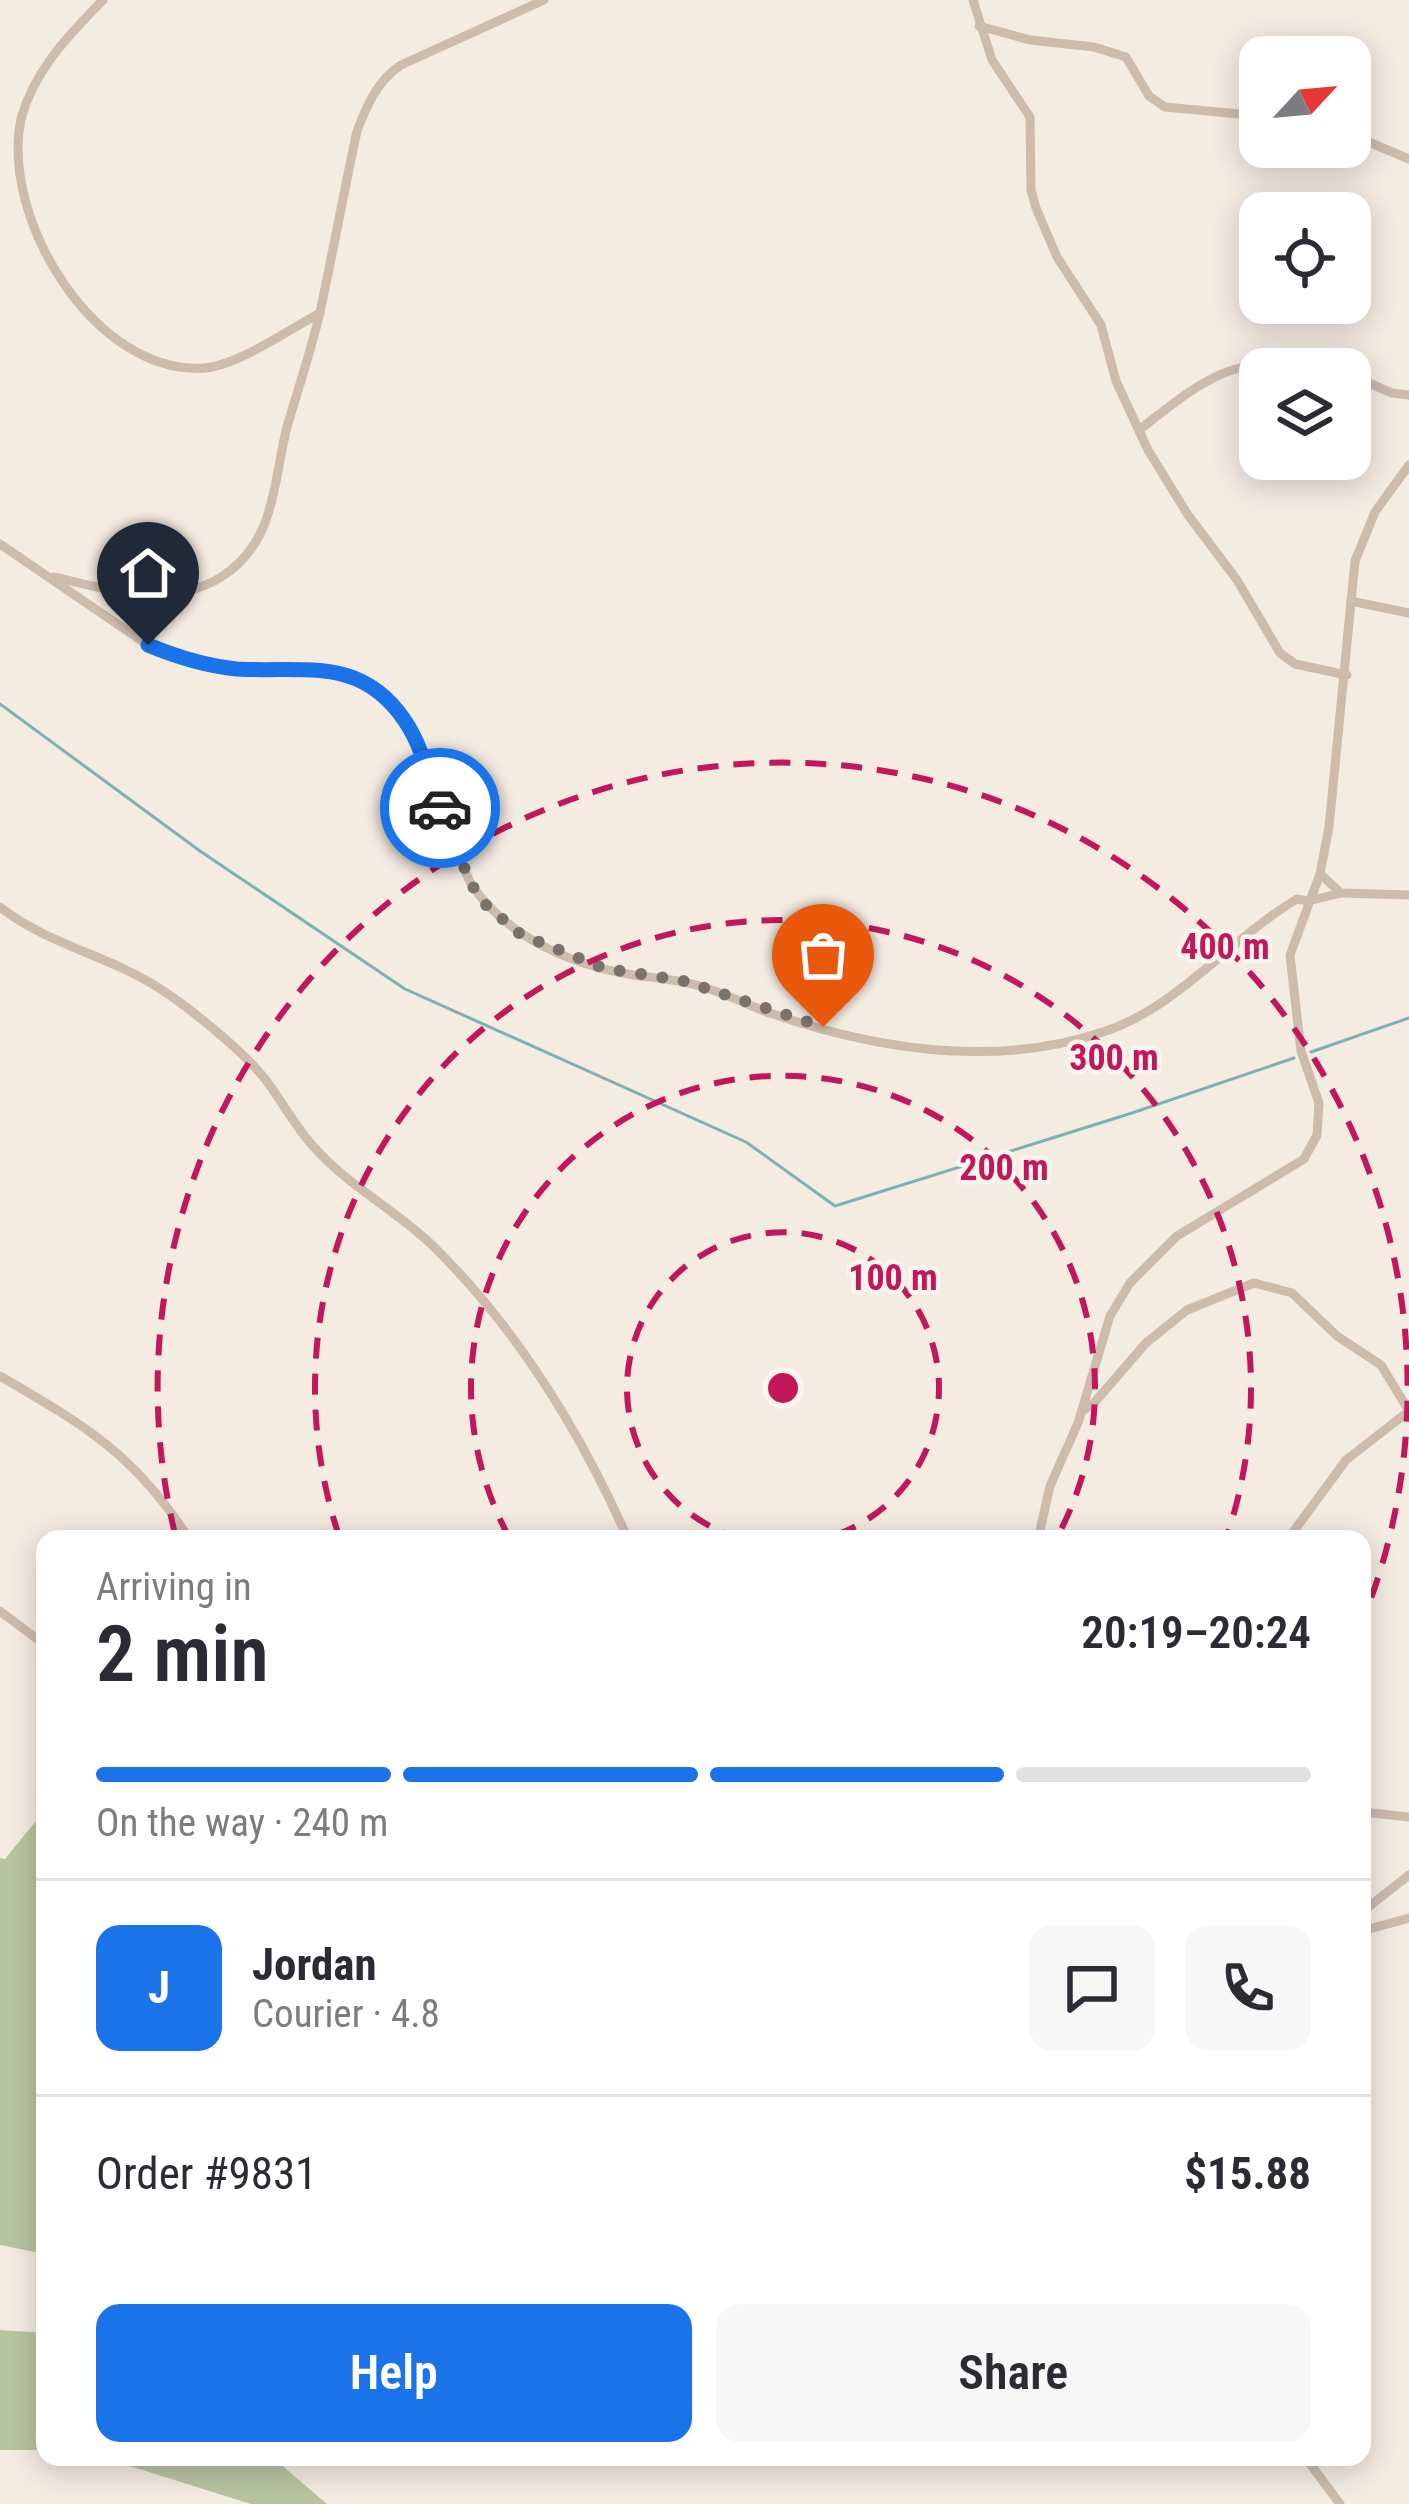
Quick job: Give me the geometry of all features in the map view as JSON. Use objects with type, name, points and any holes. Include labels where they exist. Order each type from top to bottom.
[{"type":"street","points":[[103,0],[39,76],[17,136],[19,189],[26,213],[77,304],[120,344],[174,365],[198,368],[231,361],[320,313]]},
{"type":"street","points":[[48,575],[150,596],[197,587],[230,571],[245,556],[269,512],[320,313],[357,131],[375,90],[401,65],[544,0]]},
{"type":"street","points":[[973,0],[992,60],[1030,117],[1031,190],[1040,220],[1057,257],[1101,326],[1115,381],[1173,492],[1237,580],[1280,652],[1294,664],[1347,675]]},
{"type":"street","points":[[979,26],[1126,57],[1149,96],[1165,107],[1239,114]]},
{"type":"street","points":[[1371,143],[1409,159]]},
{"type":"street","points":[[1139,430],[1188,390],[1225,370],[1239,368]]},
{"type":"street","points":[[1371,384],[1409,395]]},
{"type":"street","points":[[1040,1530],[1050,1486],[1082,1411],[1110,1316],[1143,1266],[1185,1230],[1304,1159],[1313,1145],[1319,1103],[1301,1051],[1289,973],[1294,939],[1320,874],[1329,827],[1359,548],[1382,501],[1409,466]]},
{"type":"street","points":[[0,544],[148,645],[181,658],[238,669],[323,668],[367,685],[407,724],[471,884],[485,904],[520,934],[603,968],[684,981],[767,1012],[846,1034],[966,1052],[1031,1049],[1077,1040],[1137,1018],[1297,898],[1309,901],[1341,893],[1409,896]]},
{"type":"street","points":[[1352,601],[1409,613]]},
{"type":"street","points":[[1320,874],[1341,893]]},
{"type":"street","points":[[0,908],[43,934],[166,992],[250,1062],[313,1147],[433,1246],[501,1323],[574,1430],[624,1530]]},
{"type":"street","points":[[1082,1411],[1146,1343],[1187,1310],[1254,1283],[1292,1293],[1336,1336],[1373,1359],[1409,1411],[1346,1460],[1295,1530]]},
{"type":"street","points":[[0,1376],[69,1416],[122,1455],[147,1478],[183,1530]]},
{"type":"street","points":[[0,1611],[36,1638]]},
{"type":"street","points":[[1371,1813],[1409,1817]]},
{"type":"street","points":[[1371,1905],[1409,1875]]},
{"type":"street","points":[[1371,1929],[1409,1918]]},
{"type":"street","points":[[1312,2466],[1340,2504]]},
{"type":"green space","points":[[36,1821],[36,2252],[0,2245],[0,1858],[5,1859]]},
{"type":"green space","points":[[0,2330],[36,2332],[36,2450],[0,2450]]},
{"type":"green space","points":[[130,2466],[283,2466],[327,2504],[251,2504]]},
{"type":"waterway","points":[[0,704],[200,851],[405,989],[746,1142],[835,1206],[1294,1058]]},
{"type":"waterway","points":[[1311,1052],[1409,1018]]},
{"type":"way so far","points":[[440,808],[471,884],[485,904],[520,934],[603,968],[684,981],[823,1027]]},
{"type":"route","points":[[148,645],[203,664],[238,669],[340,671],[367,685],[407,724],[440,808]]}]
